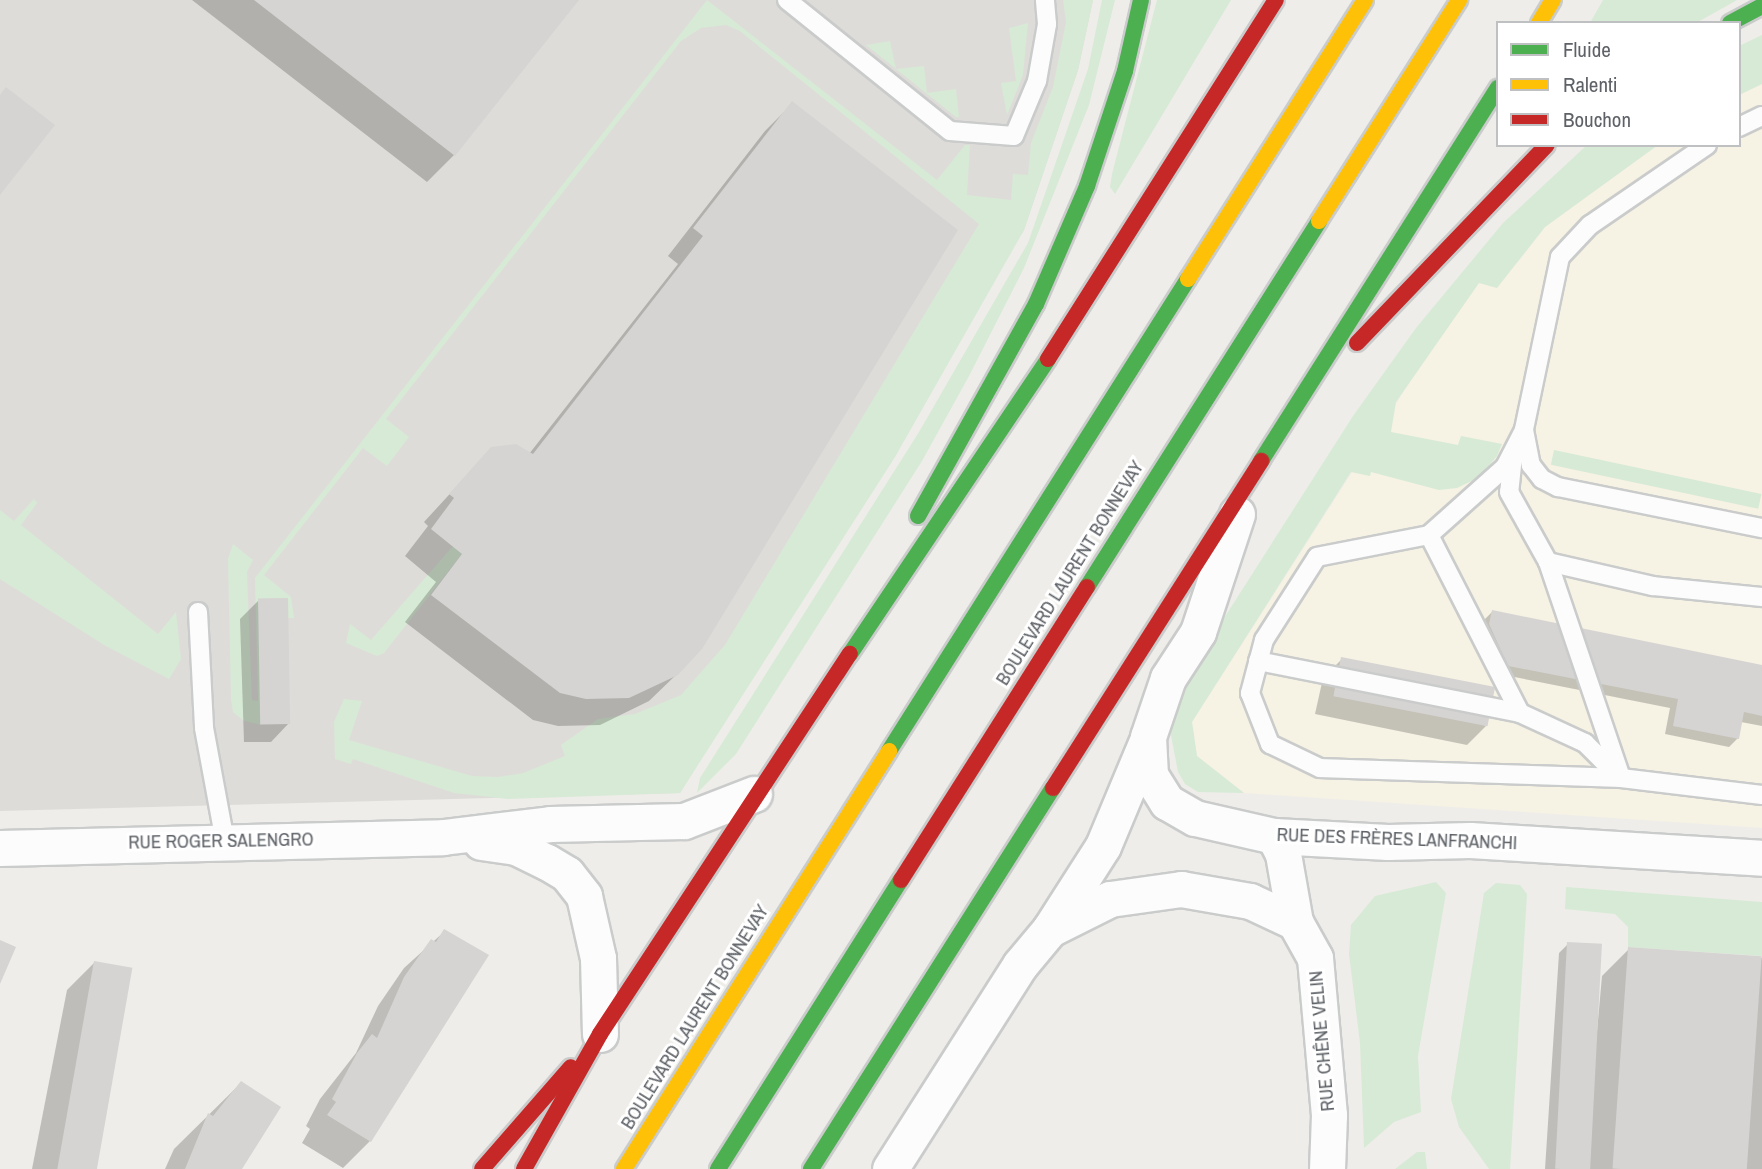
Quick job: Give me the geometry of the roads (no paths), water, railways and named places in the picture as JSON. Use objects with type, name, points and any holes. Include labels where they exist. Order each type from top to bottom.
[{"type":"main road","points":[[836,671],[1036,304],[1087,186],[1125,71],[1141,0]]},
{"type":"main road","points":[[524,1169],[600,1034],[754,794],[994,444],[1276,0]]},
{"type":"main road","name":"BOULEVARD LAURENT BONNEVAY","points":[[624,1169],[1365,0]]},
{"type":"main road","name":"BOULEVARD LAURENT BONNEVAY","points":[[718,1169],[1459,0]]},
{"type":"main road","points":[[1540,21],[1553,0]]},
{"type":"main road","points":[[1734,21],[1762,6]]},
{"type":"main road","points":[[811,1169],[1496,91]]},
{"type":"main road","points":[[1294,410],[1545,147]]},
{"type":"main road","points":[[482,1169],[600,1034]]},
{"type":"street","name":"RUE DES FRÈRES LANFRANCHI","points":[[1245,487],[1198,632],[1168,678],[1148,737],[1150,775],[1167,802],[1195,818],[1274,836],[1388,842],[1469,840],[1762,858]]},
{"type":"street","points":[[890,1169],[1020,965],[1050,929],[1103,846],[1148,737]]},
{"type":"street","name":"RUE ROGER SALENGRO","points":[[0,848],[443,837],[550,824],[684,821],[754,794]]},
{"type":"street","name":"RUE CHÊNE VELIN","points":[[1274,836],[1283,854],[1295,922],[1315,958],[1327,1074],[1327,1169]]},
{"type":"street","name":"RUE ROGER SALENGRO","points":[[443,837],[516,847],[567,874],[584,896],[592,919],[600,1034]]},
{"type":"street","points":[[1050,929],[1110,899],[1181,889],[1250,901],[1295,922]]},
{"type":"lane","points":[[787,0],[950,131],[1014,135],[1037,81],[1047,24],[1045,0]]},
{"type":"lane","points":[[1741,126],[1762,116]]},
{"type":"lane","points":[[1620,778],[1548,562],[1509,492],[1509,464],[1524,430],[1560,257],[1590,225],[1704,147]]},
{"type":"lane","points":[[1524,430],[1531,465],[1542,479],[1558,487],[1762,528]]},
{"type":"lane","points":[[1524,430],[1504,467],[1429,535],[1317,557],[1264,640],[1258,661],[1250,693],[1270,744],[1320,768],[1620,778],[1762,795]]},
{"type":"lane","points":[[1429,535],[1520,713]]},
{"type":"lane","points":[[1548,562],[1653,586],[1762,597]]},
{"type":"lane","points":[[198,612],[204,728],[225,841]]},
{"type":"lane","points":[[1258,661],[1520,713],[1585,743],[1620,778]]}]
